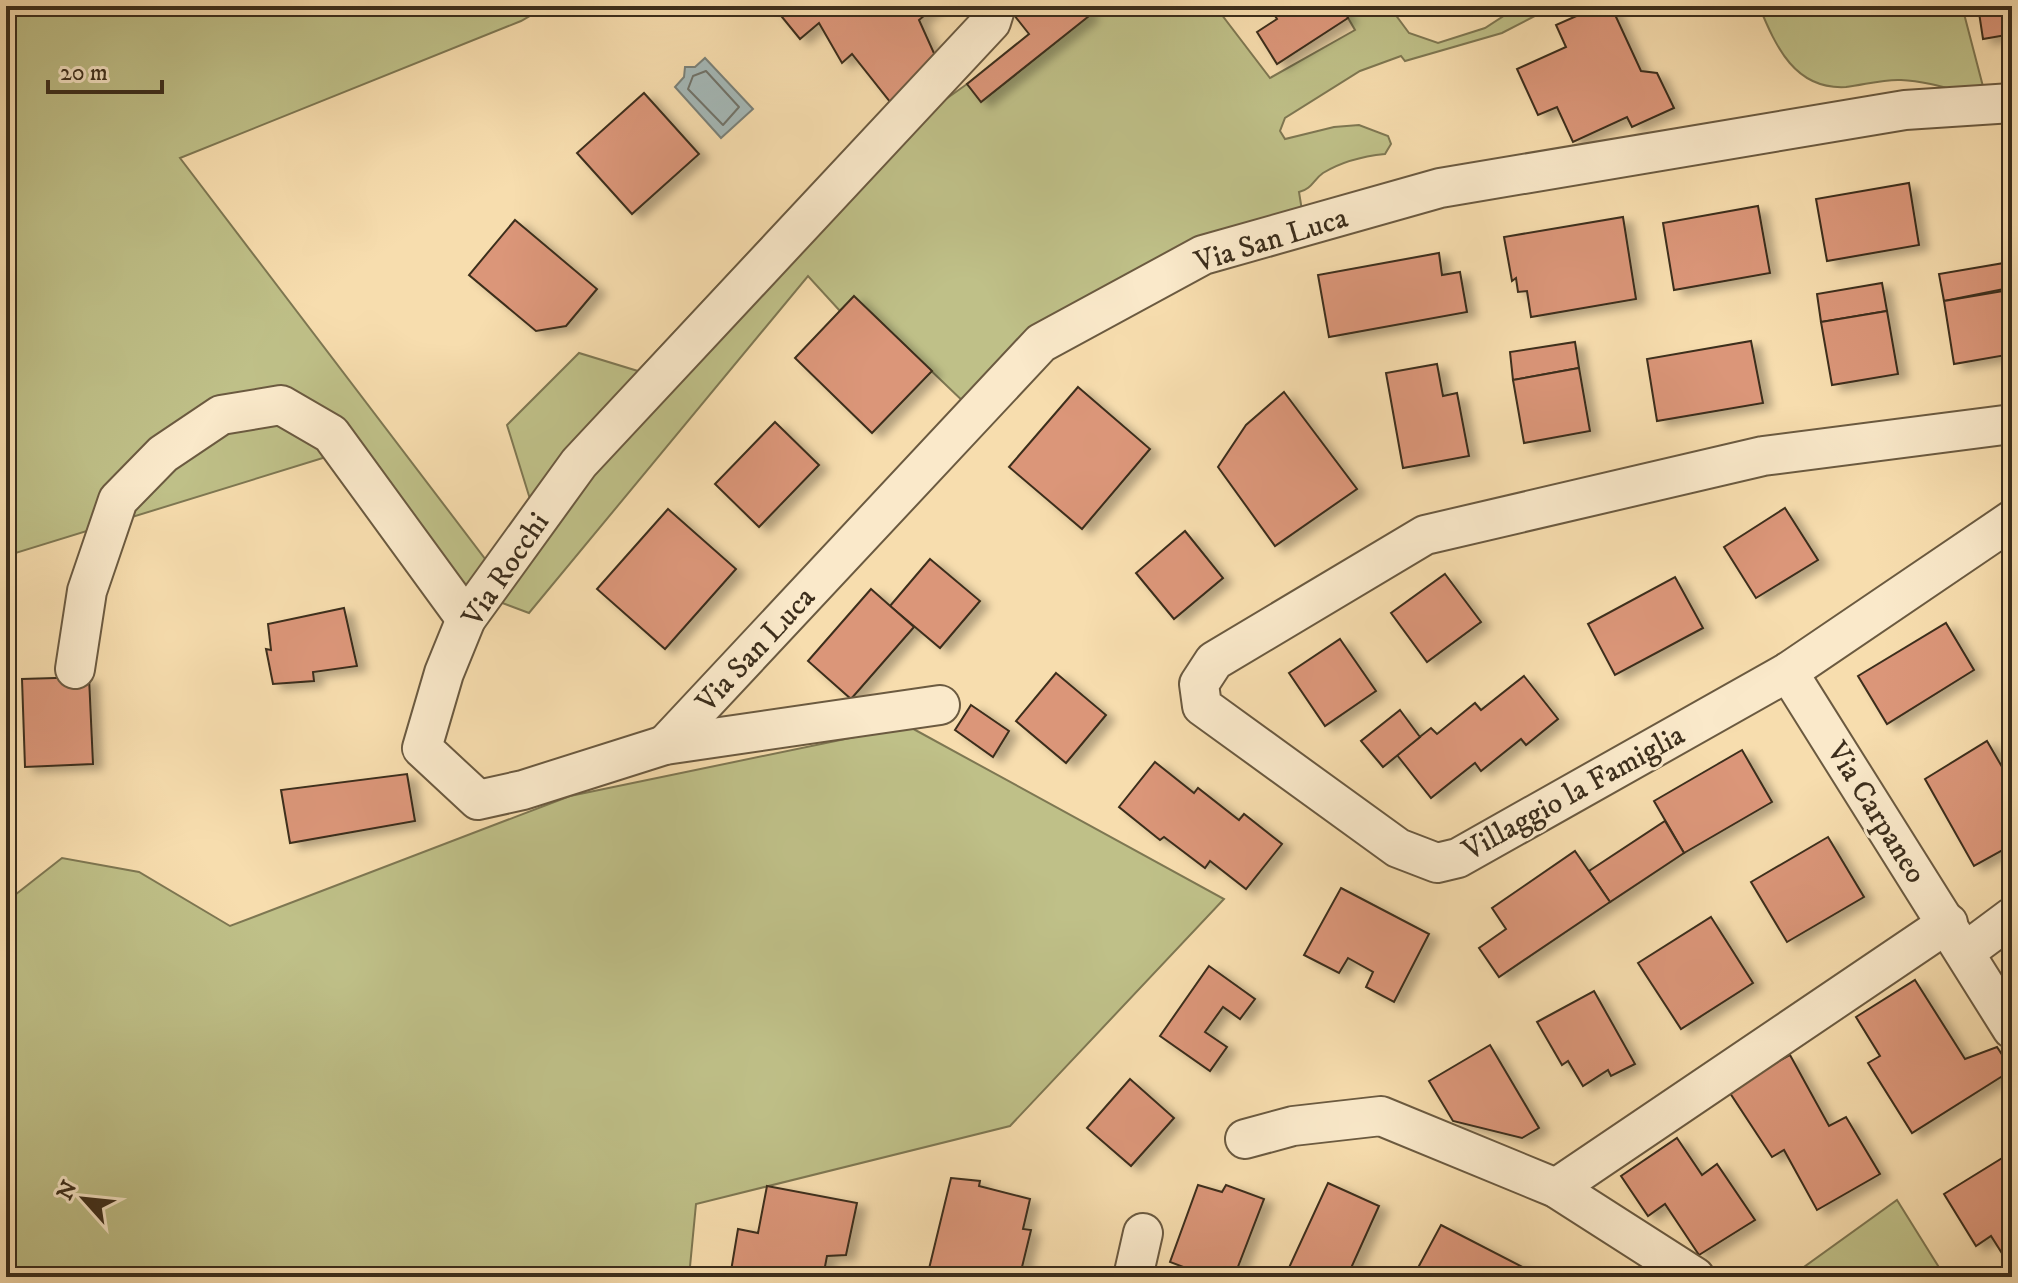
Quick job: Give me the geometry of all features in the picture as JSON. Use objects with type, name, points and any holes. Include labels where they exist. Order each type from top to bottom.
[{"type":"street","name":"Via Rocchi","points":[[940,705],[665,745],[523,790],[478,800],[422,748],[444,673],[466,619],[579,463],[991,22],[996,6]]},
{"type":"street","name":"Via San Luca","points":[[665,745],[1041,343],[1203,255],[1440,188],[1905,110],[2012,103]]},
{"type":"street","points":[[75,669],[87,591],[118,500],[163,454],[221,415],[281,405],[331,434],[466,619]]},
{"type":"street","name":"Villaggio la Famiglia","points":[[2012,424],[1763,456],[1425,535],[1214,661],[1199,684],[1202,706],[1398,848],[1437,863],[1458,858],[1788,672],[2012,520]]},
{"type":"street","name":"Via Carpaneo","points":[[1788,672],[2012,1029]]},
{"type":"street","points":[[1556,1188],[1956,938],[2012,917]]},
{"type":"street","points":[[1245,1139],[1293,1126],[1381,1116],[1556,1188],[1695,1277]]},
{"type":"street","points":[[1133,1277],[1143,1233]]},
{"type":"green space","points":[[6,6],[547,6],[521,21],[180,158],[486,560],[530,499],[507,425],[579,353],[638,371],[768,232],[782,248],[897,134],[967,84],[982,101],[1089,16],[1086,6],[1215,6],[1270,78],[1355,30],[1344,11],[1351,6],[1389,6],[1409,33],[1438,43],[1485,28],[1519,6],[1554,6],[1502,33],[1405,61],[1401,56],[1360,71],[1285,118],[1280,131],[1285,139],[1334,127],[1359,125],[1388,136],[1391,144],[1385,154],[1337,166],[1299,192],[1304,223],[1253,239],[969,407],[854,297],[840,311],[808,276],[529,613],[460,587],[352,449],[6,556]]},
{"type":"green space","points":[[1759,6],[1962,6],[1986,98],[1912,81],[1887,80],[1846,87],[1813,81],[1790,63]]},
{"type":"green space","points":[[908,726],[1224,899],[1010,1126],[696,1204],[689,1277],[6,1277],[6,902],[62,858],[139,872],[230,926],[570,796]]},
{"type":"green space","points":[[1897,1200],[1945,1277],[1790,1277]]},
{"type":"water","points":[[705,58],[753,109],[721,138],[675,87],[684,77],[685,67],[695,67]]},
{"type":"building","points":[[773,6],[936,6],[919,20],[942,71],[895,108],[852,54],[842,63],[819,23],[800,39]]},
{"type":"building","points":[[1007,6],[1086,6],[1089,16],[981,102],[967,84],[1029,34]]},
{"type":"building","points":[[1269,6],[1341,6],[1348,18],[1277,64],[1257,32],[1277,19]]},
{"type":"building","points":[[1599,6],[1611,6],[1641,71],[1657,73],[1674,108],[1632,127],[1627,117],[1573,142],[1557,107],[1538,115],[1517,69],[1566,47],[1556,25]]},
{"type":"building","points":[[1978,6],[2012,6],[2012,34],[1983,39]]},
{"type":"building","points":[[644,93],[699,154],[632,214],[577,153]]},
{"type":"building","points":[[2012,176],[2012,219],[2011,219],[2004,180]]},
{"type":"building","points":[[1909,183],[1919,245],[1827,261],[1816,199]]},
{"type":"building","points":[[1758,206],[1770,273],[1674,290],[1663,223]]},
{"type":"building","points":[[1623,217],[1636,299],[1531,317],[1527,291],[1518,292],[1516,278],[1512,281],[1504,237]]},
{"type":"building","points":[[515,220],[597,289],[566,326],[536,331],[469,275]]},
{"type":"building","points":[[1439,253],[1442,275],[1460,272],[1467,312],[1329,337],[1318,275]]},
{"type":"building","points":[[2004,263],[2009,288],[1944,301],[1939,274]]},
{"type":"building","points":[[1882,283],[1887,311],[1821,322],[1817,294]]},
{"type":"building","points":[[2009,290],[2012,354],[1954,364],[1944,301]]},
{"type":"building","points":[[854,296],[932,371],[872,433],[795,358]]},
{"type":"building","points":[[1887,311],[1898,374],[1832,385],[1821,322]]},
{"type":"building","points":[[1751,341],[1763,403],[1657,421],[1647,359]]},
{"type":"building","points":[[1575,342],[1579,368],[1513,380],[1510,352]]},
{"type":"building","points":[[1437,364],[1443,396],[1457,393],[1469,456],[1403,468],[1386,373]]},
{"type":"building","points":[[1579,368],[1590,431],[1524,443],[1513,380]]},
{"type":"building","points":[[1078,387],[1150,449],[1082,529],[1009,467]]},
{"type":"building","points":[[1284,392],[1357,489],[1275,546],[1218,467],[1246,425]]},
{"type":"building","points":[[775,422],[819,465],[759,527],[715,484]]},
{"type":"building","points":[[1785,508],[1818,560],[1756,598],[1724,547]]},
{"type":"building","points":[[668,509],[736,569],[665,649],[597,589]]},
{"type":"building","points":[[1185,531],[1223,578],[1174,619],[1136,573]]},
{"type":"building","points":[[930,559],[980,601],[940,648],[890,606]]},
{"type":"building","points":[[1445,574],[1481,622],[1427,662],[1391,613]]},
{"type":"building","points":[[1675,577],[1703,628],[1615,675],[1588,624]]},
{"type":"building","points":[[871,589],[914,627],[851,699],[808,661]]},
{"type":"building","points":[[344,608],[357,666],[313,672],[314,681],[273,684],[266,649],[271,650],[268,624]]},
{"type":"building","points":[[1946,623],[1974,670],[1887,724],[1858,676]]},
{"type":"building","points":[[1340,639],[1376,691],[1325,726],[1289,673]]},
{"type":"building","points":[[1056,673],[1106,715],[1066,763],[1016,721]]},
{"type":"building","points":[[1524,676],[1558,719],[1526,745],[1521,739],[1481,771],[1475,763],[1431,798],[1397,755],[1431,728],[1437,734],[1475,703],[1481,710]]},
{"type":"building","points":[[89,677],[93,764],[25,767],[22,679]]},
{"type":"building","points":[[971,705],[1009,731],[993,757],[955,730]]},
{"type":"building","points":[[1400,710],[1420,737],[1383,767],[1361,741]]},
{"type":"building","points":[[1987,741],[2012,784],[2012,845],[1974,866],[1925,779]]},
{"type":"building","points":[[1742,750],[1772,802],[1684,853],[1654,801]]},
{"type":"building","points":[[1155,762],[1194,793],[1198,788],[1239,820],[1244,814],[1282,844],[1246,889],[1210,861],[1205,868],[1164,837],[1160,840],[1119,807]]},
{"type":"building","points":[[407,774],[415,821],[290,843],[281,790]]},
{"type":"building","points":[[1665,821],[1684,853],[1610,902],[1589,871]]},
{"type":"building","points":[[1828,837],[1864,897],[1787,942],[1751,882]]},
{"type":"building","points":[[1575,851],[1610,902],[1499,977],[1479,948],[1506,929],[1492,908]]},
{"type":"building","points":[[1341,888],[1429,934],[1394,1002],[1366,987],[1373,972],[1348,958],[1339,973],[1304,955]]},
{"type":"building","points":[[1711,917],[1753,983],[1681,1029],[1638,963]]},
{"type":"building","points":[[1209,966],[1255,999],[1240,1019],[1223,1007],[1205,1032],[1227,1047],[1210,1071],[1160,1036]]},
{"type":"building","points":[[1915,980],[1965,1059],[1997,1047],[2012,1070],[1912,1133],[1868,1063],[1880,1056],[1856,1017]]},
{"type":"building","points":[[1594,991],[1635,1064],[1611,1076],[1608,1070],[1583,1086],[1568,1061],[1562,1065],[1537,1022]]},
{"type":"building","points":[[1490,1045],[1539,1128],[1522,1138],[1453,1121],[1429,1081]]},
{"type":"building","points":[[1790,1055],[1829,1126],[1846,1117],[1880,1174],[1817,1210],[1784,1150],[1772,1157],[1728,1090]]},
{"type":"building","points":[[1130,1079],[1174,1118],[1131,1166],[1087,1128]]},
{"type":"building","points":[[1677,1138],[1702,1175],[1717,1164],[1755,1220],[1699,1255],[1665,1204],[1648,1216],[1621,1176]]},
{"type":"building","points":[[2012,1152],[2010,1266],[1991,1236],[1976,1246],[1944,1194]]},
{"type":"building","points":[[951,1178],[980,1181],[979,1186],[1030,1199],[1023,1229],[1031,1230],[1022,1267],[1035,1271],[1032,1277],[927,1277]]},
{"type":"building","points":[[1328,1183],[1379,1206],[1347,1277],[1298,1277],[1287,1272]]},
{"type":"building","points":[[1198,1185],[1222,1192],[1226,1185],[1264,1199],[1234,1277],[1210,1269],[1207,1276],[1170,1262]]},
{"type":"building","points":[[767,1186],[857,1203],[846,1255],[827,1256],[823,1277],[730,1277],[738,1229],[758,1233]]},
{"type":"building","points":[[1441,1225],[1542,1277],[1413,1277]]}]
